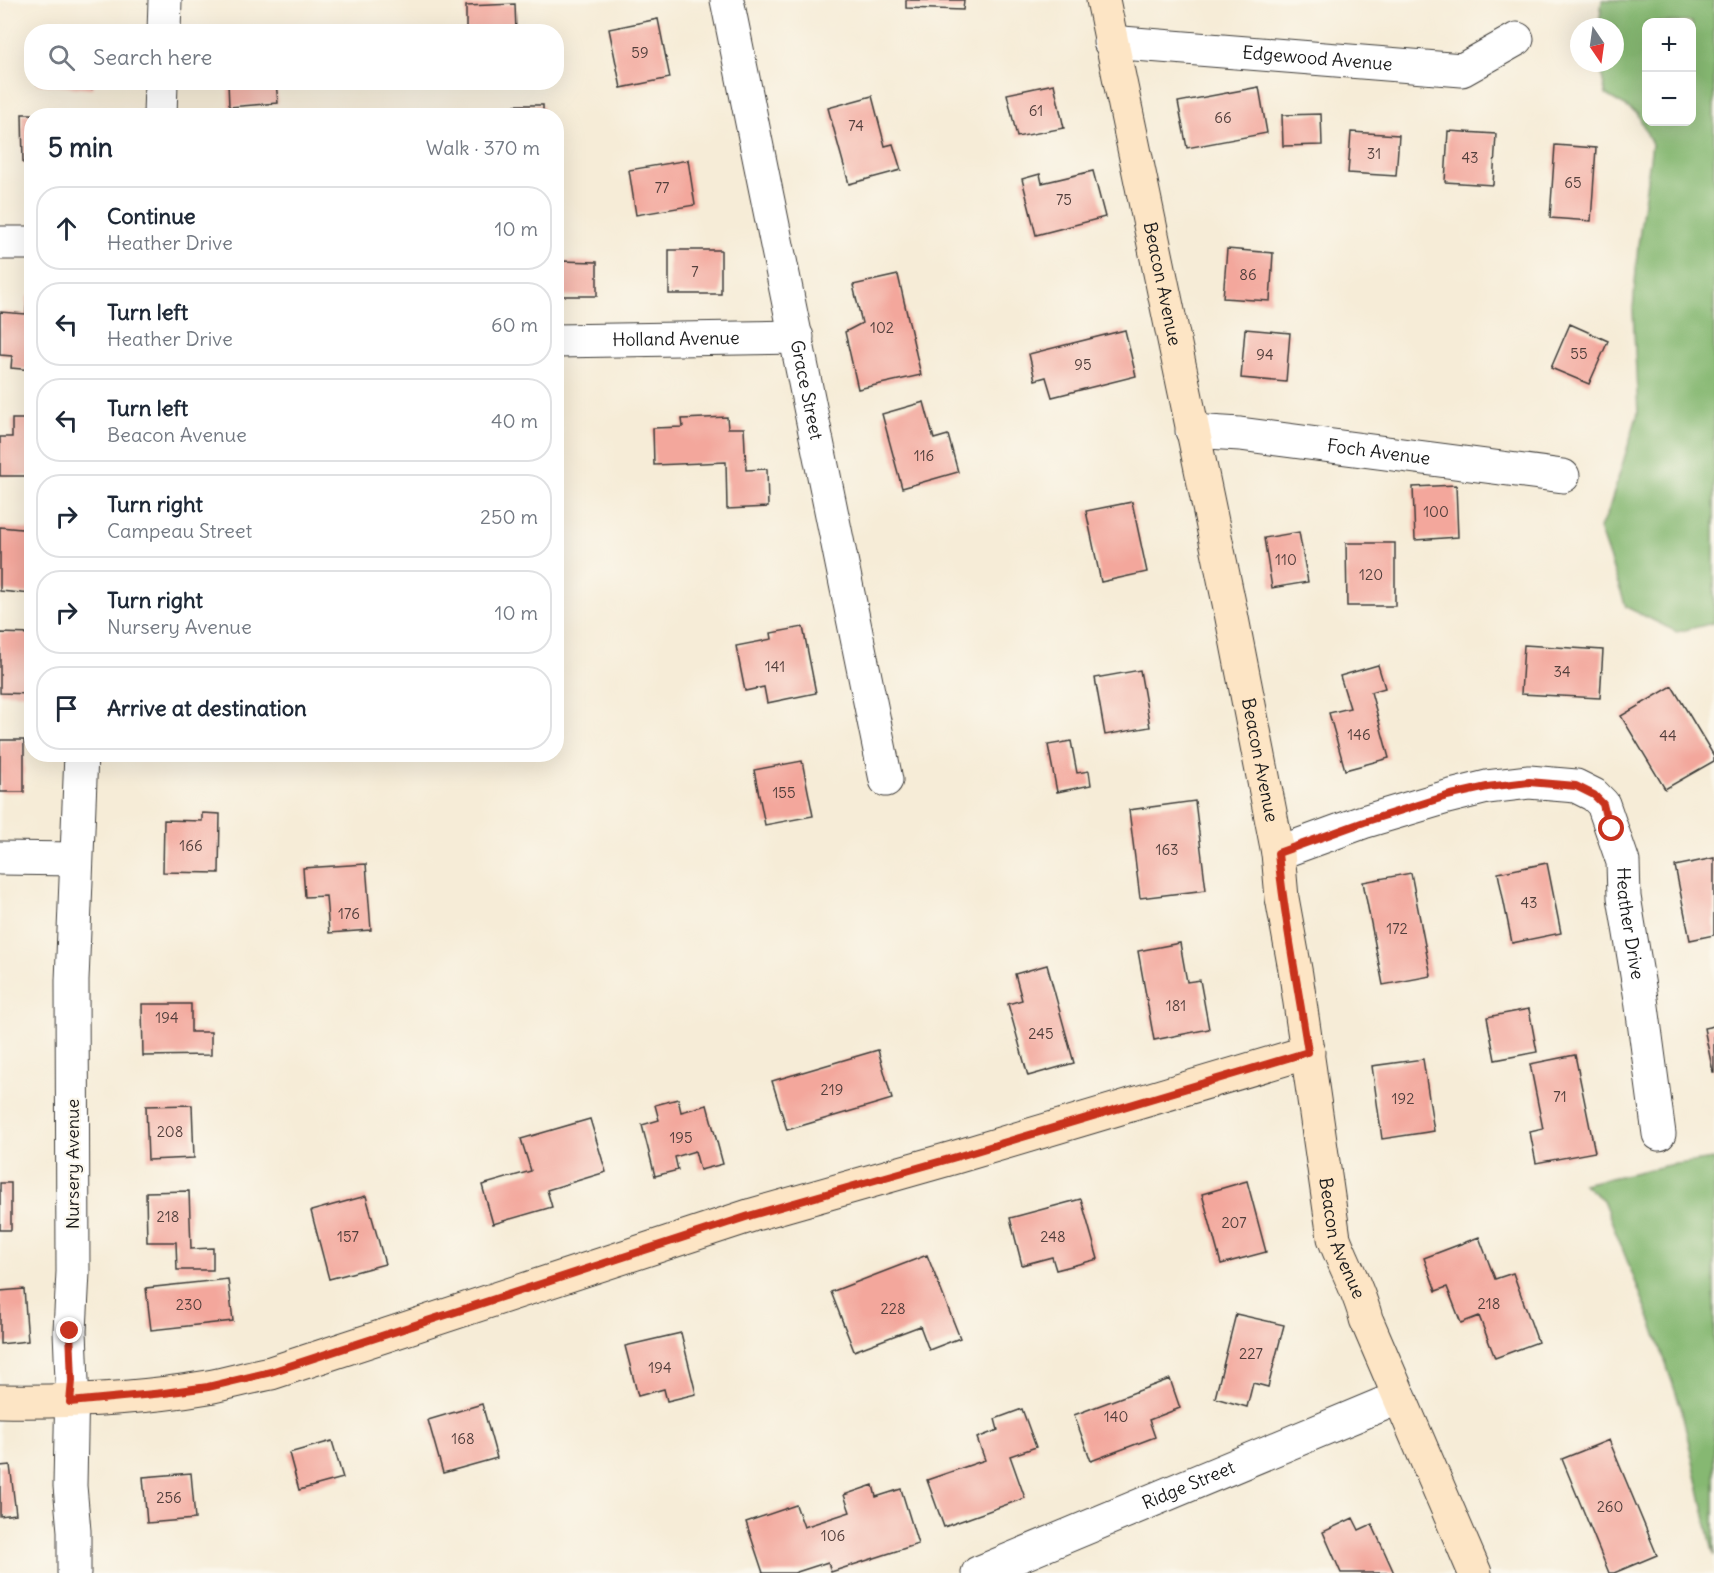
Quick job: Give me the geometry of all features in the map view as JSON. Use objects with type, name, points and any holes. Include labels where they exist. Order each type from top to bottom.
[{"type":"street","points":[[164,24],[165,0]]},
{"type":"street","name":"Grace Street","points":[[727,0],[885,780]]},
{"type":"street","name":"Beacon Avenue","points":[[1103,0],[1278,853],[1282,898],[1308,1052],[1334,1238],[1343,1264],[1363,1306],[1366,1319],[1475,1573]]},
{"type":"street","name":"Edgewood Avenue","points":[[1110,42],[1462,70],[1517,39]]},
{"type":"street","points":[[160,108],[161,90]]},
{"type":"street","points":[[0,243],[24,243]]},
{"type":"street","name":"Holland Avenue","points":[[564,340],[796,337]]},
{"type":"street","name":"Foch Avenue","points":[[1192,431],[1240,434],[1563,477]]},
{"type":"street","name":"Nursery Avenue","points":[[74,1573],[70,1486],[72,1381],[70,1331],[73,1272],[72,981],[81,762]]},
{"type":"street","name":"Heather Drive","points":[[1278,853],[1364,822],[1447,796],[1487,787],[1529,782],[1576,786],[1594,795],[1603,804],[1623,862],[1624,897],[1641,999],[1659,1134]]},
{"type":"street","points":[[0,858],[76,859]]},
{"type":"street","points":[[0,1401],[70,1402],[164,1393],[208,1387],[271,1372],[752,1215],[1308,1052]]},
{"type":"street","name":"Ridge Street","points":[[978,1573],[1400,1397]]},
{"type":"green space","points":[[1602,0],[1714,0],[1714,623],[1677,632],[1626,607],[1599,528],[1607,515],[1638,413],[1633,310],[1638,245],[1652,144],[1643,126],[1696,126],[1696,18],[1642,18],[1642,123],[1637,113],[1606,95],[1601,72],[1624,72],[1624,18],[1600,18]]},
{"type":"green space","points":[[1714,1159],[1714,1556],[1681,1408],[1653,1326],[1603,1200],[1583,1184],[1669,1165]]},
{"type":"building","points":[[906,0],[964,0],[963,10],[906,8]]},
{"type":"building","points":[[515,4],[516,24],[466,24],[466,6]]},
{"type":"building","points":[[658,19],[670,78],[621,88],[609,29]]},
{"type":"building","points":[[1054,84],[1064,128],[1017,137],[1007,94]]},
{"type":"building","points":[[1259,87],[1267,133],[1187,148],[1178,102]]},
{"type":"building","points":[[228,90],[277,90],[278,103],[229,107]]},
{"type":"building","points":[[872,96],[885,146],[893,144],[901,170],[849,184],[828,108]]},
{"type":"building","points":[[515,105],[543,105],[543,108],[515,108]]},
{"type":"building","points":[[22,114],[24,114],[24,163]]},
{"type":"building","points":[[1321,114],[1322,145],[1283,146],[1282,115]]},
{"type":"building","points":[[1448,131],[1496,134],[1493,185],[1445,182]]},
{"type":"building","points":[[1351,132],[1399,135],[1396,176],[1348,173]]},
{"type":"building","points":[[1555,145],[1596,148],[1591,221],[1550,218]]},
{"type":"building","points":[[688,160],[695,205],[636,215],[629,170]]},
{"type":"building","points":[[1093,171],[1105,217],[1036,235],[1022,179],[1040,174],[1042,183]]},
{"type":"building","points":[[1227,249],[1273,253],[1270,301],[1223,298]]},
{"type":"building","points":[[669,250],[721,250],[721,294],[669,294]]},
{"type":"building","points":[[564,261],[597,262],[597,296],[564,296]]},
{"type":"building","points":[[898,275],[921,375],[858,389],[845,332],[862,323],[853,285]]},
{"type":"building","points":[[0,312],[24,314],[24,369],[11,368],[12,356],[0,355]]},
{"type":"building","points":[[1570,324],[1608,341],[1589,384],[1551,368]]},
{"type":"building","points":[[1245,329],[1290,333],[1286,382],[1241,378]]},
{"type":"building","points":[[1125,330],[1136,376],[1052,397],[1046,377],[1035,380],[1029,354]]},
{"type":"building","points":[[924,402],[934,439],[948,435],[958,472],[902,488],[882,414]]},
{"type":"building","points":[[727,417],[728,428],[744,428],[746,470],[767,469],[768,507],[727,509],[726,462],[654,465],[653,428],[683,427],[682,419]]},
{"type":"building","points":[[12,419],[24,419],[24,476],[0,476],[0,437],[12,437]]},
{"type":"building","points":[[1456,485],[1458,537],[1415,540],[1413,487]]},
{"type":"building","points":[[1132,502],[1147,572],[1101,582],[1086,511]]},
{"type":"building","points":[[0,527],[24,529],[24,593],[0,591]]},
{"type":"building","points":[[1299,532],[1308,582],[1272,588],[1264,538]]},
{"type":"building","points":[[1346,543],[1395,543],[1395,606],[1347,606]]},
{"type":"building","points":[[803,627],[816,693],[767,703],[764,687],[745,691],[736,646],[772,639],[771,633]]},
{"type":"building","points":[[0,633],[24,634],[24,694],[0,693]]},
{"type":"building","points":[[1524,645],[1603,650],[1600,698],[1521,694]]},
{"type":"building","points":[[1378,665],[1385,688],[1371,692],[1389,758],[1345,770],[1329,713],[1350,708],[1340,676]]},
{"type":"building","points":[[1140,670],[1150,727],[1105,735],[1095,678]]},
{"type":"building","points":[[1672,686],[1714,756],[1714,761],[1665,789],[1621,716]]},
{"type":"building","points":[[0,740],[24,740],[24,792],[0,792]]},
{"type":"building","points":[[1071,741],[1077,773],[1089,771],[1091,785],[1057,792],[1048,745]]},
{"type":"building","points":[[802,761],[813,816],[765,825],[754,770]]},
{"type":"building","points":[[1195,801],[1206,890],[1140,898],[1129,810]]},
{"type":"building","points":[[202,813],[220,814],[219,873],[163,872],[164,820],[202,821]]},
{"type":"building","points":[[1714,858],[1714,935],[1690,940],[1675,866]]},
{"type":"building","points":[[1547,863],[1561,933],[1512,943],[1498,873]]},
{"type":"building","points":[[366,864],[371,930],[329,933],[326,896],[305,897],[303,868]]},
{"type":"building","points":[[1411,873],[1431,976],[1383,985],[1363,882]]},
{"type":"building","points":[[1180,943],[1187,982],[1200,980],[1209,1029],[1154,1040],[1138,951]]},
{"type":"building","points":[[1047,965],[1074,1063],[1028,1076],[1008,1004],[1022,1000],[1015,974]]},
{"type":"building","points":[[142,1004],[191,1004],[191,1032],[211,1032],[211,1055],[143,1056]]},
{"type":"building","points":[[1529,1009],[1537,1052],[1495,1060],[1487,1017]]},
{"type":"building","points":[[1714,1026],[1714,1072],[1713,1072],[1704,1028]]},
{"type":"building","points":[[878,1050],[892,1099],[787,1130],[772,1081]]},
{"type":"building","points":[[1575,1055],[1595,1152],[1536,1163],[1530,1132],[1543,1129],[1530,1064]]},
{"type":"building","points":[[1423,1059],[1434,1131],[1382,1139],[1372,1066]]},
{"type":"building","points":[[678,1099],[681,1112],[707,1105],[723,1164],[700,1170],[695,1151],[675,1157],[678,1170],[655,1176],[642,1125],[659,1120],[655,1105]]},
{"type":"building","points":[[192,1105],[194,1158],[148,1160],[146,1106]]},
{"type":"building","points":[[590,1119],[606,1172],[547,1190],[552,1207],[493,1224],[482,1185],[531,1171],[521,1139]]},
{"type":"building","points":[[1247,1181],[1266,1252],[1221,1264],[1202,1194]]},
{"type":"building","points":[[0,1183],[11,1183],[11,1230],[0,1230]]},
{"type":"building","points":[[189,1191],[191,1249],[213,1248],[213,1270],[177,1270],[176,1242],[147,1242],[146,1192]]},
{"type":"building","points":[[366,1196],[385,1264],[329,1279],[311,1211]]},
{"type":"building","points":[[1081,1199],[1098,1259],[1056,1270],[1052,1257],[1022,1265],[1010,1218]]},
{"type":"building","points":[[1479,1237],[1495,1279],[1513,1273],[1538,1342],[1495,1358],[1479,1316],[1461,1323],[1447,1287],[1436,1291],[1424,1258]]},
{"type":"building","points":[[927,1255],[960,1338],[929,1350],[920,1326],[854,1351],[831,1292]]},
{"type":"building","points":[[228,1279],[233,1321],[151,1330],[146,1288]]},
{"type":"building","points":[[24,1289],[28,1341],[0,1344],[0,1291]]},
{"type":"building","points":[[1236,1314],[1284,1325],[1268,1387],[1253,1383],[1247,1407],[1215,1398]]},
{"type":"building","points":[[681,1333],[696,1394],[667,1401],[664,1389],[638,1396],[625,1346]]},
{"type":"building","points":[[1170,1379],[1180,1408],[1149,1420],[1155,1437],[1091,1461],[1074,1415]]},
{"type":"building","points":[[482,1404],[497,1458],[443,1473],[428,1420]]},
{"type":"building","points":[[1022,1409],[1036,1447],[1010,1456],[1025,1498],[944,1527],[927,1480],[985,1460],[977,1438],[998,1430],[995,1419]]},
{"type":"building","points":[[1609,1440],[1657,1555],[1614,1573],[1609,1573],[1562,1459]]},
{"type":"building","points":[[332,1441],[343,1478],[299,1490],[289,1453]]},
{"type":"building","points":[[10,1465],[16,1514],[0,1516],[0,1466]]},
{"type":"building","points":[[191,1473],[195,1519],[147,1523],[143,1477]]},
{"type":"building","points":[[873,1485],[876,1497],[901,1489],[918,1544],[831,1572],[828,1562],[794,1573],[763,1573],[746,1522],[796,1505],[804,1527],[850,1512],[844,1495]]},
{"type":"building","points":[[1353,1518],[1359,1530],[1372,1524],[1394,1573],[1341,1573],[1323,1532]]},
{"type":"route","points":[[70,1331],[72,1381],[70,1402],[208,1387],[271,1372],[752,1215],[1308,1052],[1282,898],[1278,853],[1364,822],[1447,796],[1487,787],[1529,782],[1576,786],[1594,795],[1603,804],[1612,829]]}]
